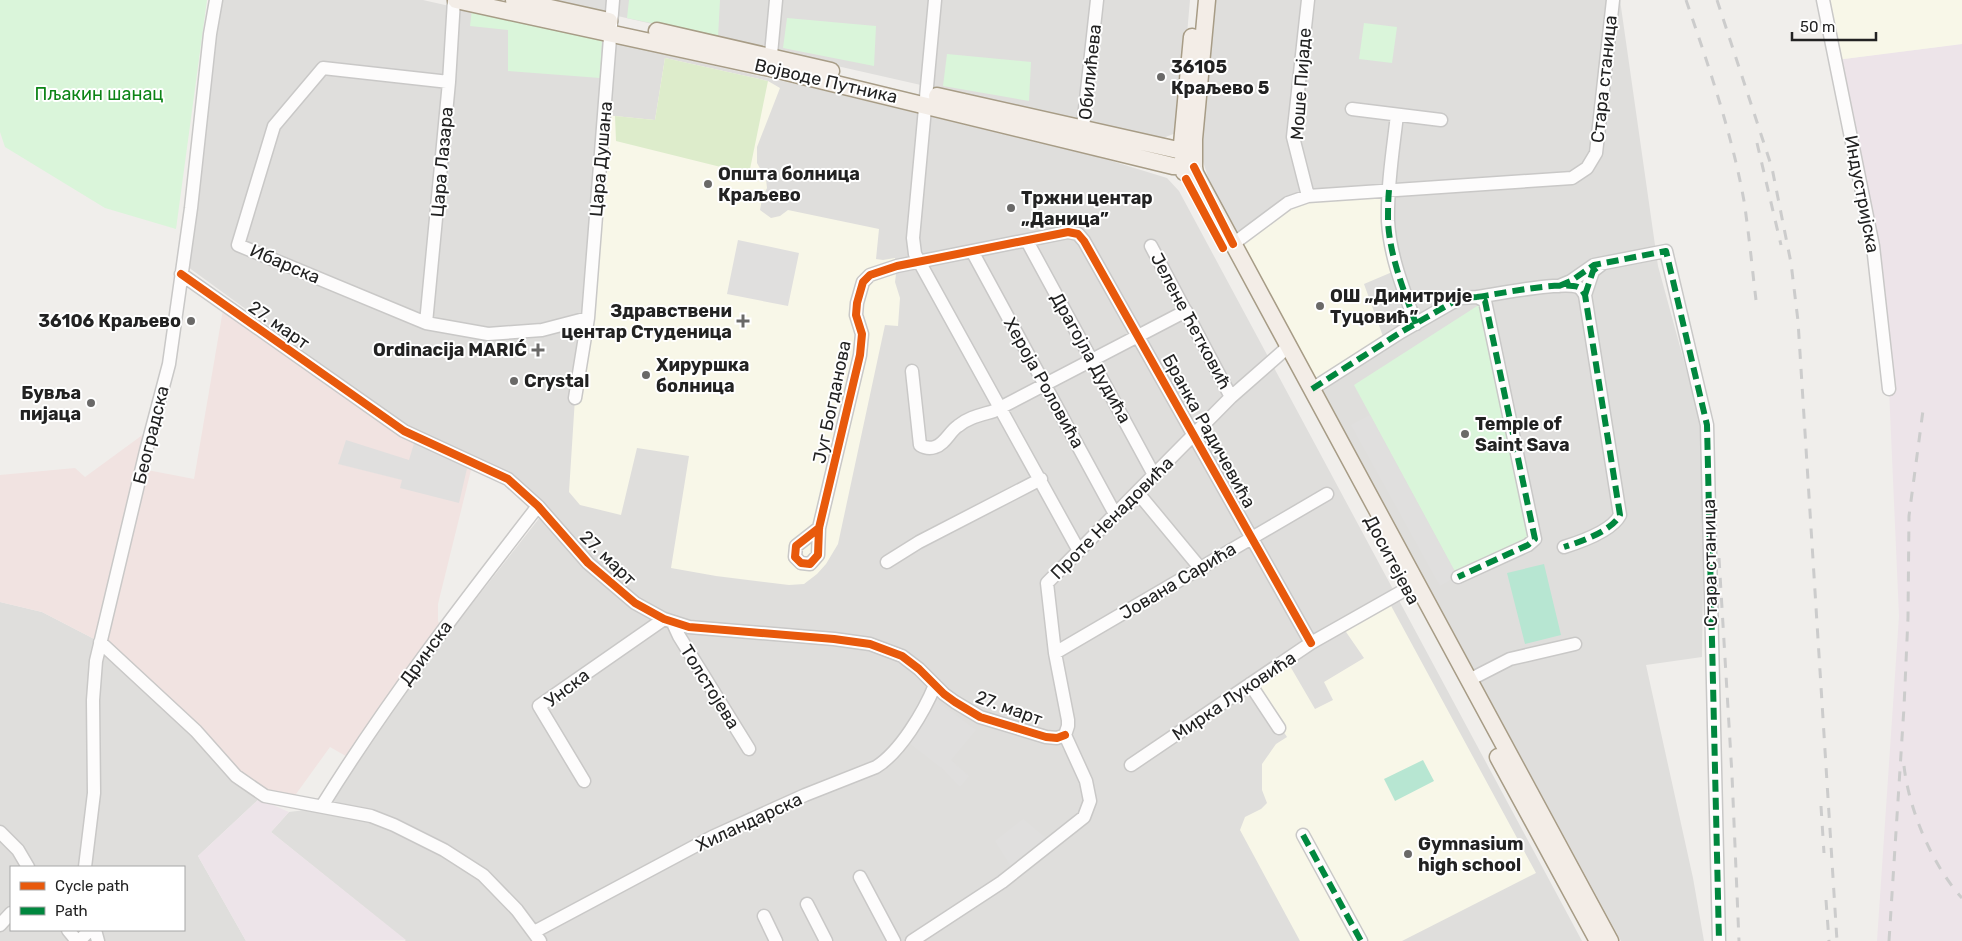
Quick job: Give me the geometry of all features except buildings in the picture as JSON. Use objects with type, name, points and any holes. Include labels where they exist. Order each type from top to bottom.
[{"type":"main road","name":"Војводе Путника","points":[[455,0],[611,27],[770,62],[1158,154],[1188,164]]},
{"type":"main road","name":"Војводе Путника","points":[[514,0],[611,27]]},
{"type":"main road","points":[[1158,154],[1180,136],[1183,127],[1196,0]]},
{"type":"main road","points":[[1188,164],[1207,0]]},
{"type":"main road","points":[[1183,127],[1188,164]]},
{"type":"main road","name":"Доситејева","points":[[1188,164],[1195,173],[1233,244],[1284,350],[1312,389],[1335,444]]},
{"type":"main road","name":"Доситејева","points":[[1188,164],[1284,350],[1412,586],[1598,941]]},
{"type":"main road","name":"Доситејева","points":[[1412,586],[1469,680],[1610,941]]},
{"type":"street","name":"Београдска","points":[[85,866],[94,792],[92,700],[96,661],[146,451],[169,364],[182,274],[210,34],[216,0]]},
{"type":"street","name":"Цара Лазара","points":[[426,323],[455,0]]},
{"type":"street","name":"Цара Душана","points":[[574,398],[588,318],[613,0]]},
{"type":"street","points":[[770,62],[776,0]]},
{"type":"street","points":[[935,0],[913,246],[918,262],[1079,551]]},
{"type":"street","name":"Обилићева","points":[[1082,136],[1097,0]]},
{"type":"street","name":"Моше Пијаде","points":[[1308,0],[1293,137],[1308,196]]},
{"type":"street","name":"Стара станица","points":[[1389,190],[1572,178],[1587,168],[1596,153],[1613,0]]},
{"type":"street","name":"Индустријска","points":[[1824,0],[1872,246],[1889,389]]},
{"type":"street","name":"Ибарска","points":[[449,82],[323,68],[274,126],[238,245],[426,323],[488,334],[542,330],[588,318]]},
{"type":"street","points":[[1352,109],[1441,120]]},
{"type":"street","points":[[1397,115],[1389,190],[1388,222],[1394,259],[1416,324]]},
{"type":"street","points":[[1233,244],[1288,203],[1308,196],[1389,190]]},
{"type":"street","name":"Југ Богданова","points":[[819,528],[860,356],[862,334],[856,315],[857,303],[863,282],[870,275],[878,272],[918,262],[1068,232],[1078,234]]},
{"type":"street","name":"Бранка Радичевића","points":[[1078,234],[1084,241],[1311,643]]},
{"type":"street","name":"Драгојла Дудића","points":[[1027,241],[1154,475]]},
{"type":"street","name":"Јелене Ћетковић","points":[[1150,246],[1232,397]]},
{"type":"street","name":"Стара станица","points":[[1559,286],[1571,281],[1589,267],[1666,251],[1707,425],[1718,941]]},
{"type":"street","name":"Хероја Роловића","points":[[973,252],[1115,514]]},
{"type":"street","points":[[1564,547],[1583,541],[1599,532],[1616,521],[1620,515],[1586,295],[1593,271],[1606,262]]},
{"type":"street","name":"27. март","points":[[182,274],[404,431],[508,480],[538,506],[588,563],[635,603],[668,621],[689,627],[834,639],[870,644],[902,656],[955,702],[987,719],[1046,737],[1057,738],[1065,735]]},
{"type":"street","name":"Стара станица","points":[[1312,389],[1460,298],[1559,286],[1577,287],[1586,295]]},
{"type":"street","points":[[1458,577],[1528,545],[1535,539],[1485,301],[1477,297]]},
{"type":"street","points":[[912,372],[920,444],[924,447],[933,448],[943,442],[957,426],[973,417],[1000,408],[1186,311]]},
{"type":"street","name":"Проте Ненадовића","points":[[1065,735],[1068,720],[1055,653],[1047,583],[1232,397],[1284,350]]},
{"type":"street","points":[[886,562],[919,542],[1040,479]]},
{"type":"street","points":[[1138,493],[1200,569]]},
{"type":"street","name":"Јована Сарића","points":[[1055,653],[1327,494]]},
{"type":"street","name":"Дринска","points":[[322,806],[351,759],[444,627],[538,506]]},
{"type":"street","name":"Мирка Луковића","points":[[1131,766],[1311,643],[1412,586]]},
{"type":"street","name":"Толстојева","points":[[668,621],[749,750]]},
{"type":"street","name":"Унска","points":[[584,781],[539,706],[668,621]]},
{"type":"street","points":[[100,642],[196,731],[236,776],[266,796],[371,816],[444,850],[483,875],[503,895],[537,937]]},
{"type":"street","points":[[1469,680],[1510,659],[1575,644]]},
{"type":"street","points":[[1250,684],[1279,728]]},
{"type":"street","name":"Хиландарска","points":[[537,937],[712,837],[805,795],[885,762],[904,739],[935,685]]},
{"type":"street","points":[[912,941],[1002,882],[1084,817],[1090,801],[1086,782],[1065,735]]},
{"type":"street","points":[[0,832],[18,850],[27,866]]},
{"type":"street","points":[[1303,834],[1361,941]]},
{"type":"street","points":[[860,877],[894,941]]},
{"type":"street","points":[[807,904],[826,941]]},
{"type":"street","points":[[0,925],[10,914]]},
{"type":"street","points":[[764,916],[776,941]]},
{"type":"street","points":[[69,931],[78,941],[89,931]]},
{"type":"shaded area","points":[[222,0],[423,0],[804,86],[1102,158],[1167,178],[1179,191],[1582,941],[406,941],[271,832],[289,812],[322,808],[385,715],[548,507],[499,468],[408,427],[188,267],[213,36]]},
{"type":"shaded area","points":[[547,0],[1190,0],[1180,114],[1176,133],[1163,138],[1123,131]]},
{"type":"shaded area","points":[[1215,0],[1620,0],[1658,266],[1700,420],[1704,513],[1702,657],[1646,665],[1693,878],[1704,941],[1621,941],[1228,217],[1208,177],[1201,155]]},
{"type":"shaded area","points":[[1823,0],[1962,0],[1962,44],[1836,60]]},
{"type":"shaded area","points":[[1962,44],[1962,941],[1877,941],[1899,616],[1889,389],[1873,246],[1836,60]]},
{"type":"shaded area","name":"Здравствени центар Студеница","points":[[665,58],[768,81],[780,88],[757,147],[757,163],[766,179],[767,188],[760,210],[771,218],[780,216],[788,210],[879,229],[876,259],[895,258],[897,266],[895,282],[900,298],[898,326],[885,325],[838,544],[826,564],[804,584],[789,585],[716,576],[671,568],[689,456],[637,448],[621,515],[580,505],[569,492],[575,398],[604,115],[655,120]]},
{"type":"shaded area","name":"ОШ „Димитрије Туцовић”","points":[[1389,190],[1397,270],[1364,284],[1385,342],[1312,389],[1233,244],[1288,203]]},
{"type":"shaded area","points":[[738,240],[799,253],[788,306],[727,294]]},
{"type":"shaded area","points":[[224,304],[404,431],[473,462],[438,604],[438,621],[440,625],[351,759],[330,747],[291,801],[265,796],[100,642],[42,612],[0,602],[0,475],[75,468],[85,477],[152,428],[142,469],[194,479]]},
{"type":"shaded area","points":[[1370,415],[1457,576],[1440,586],[1351,425]]},
{"type":"shaded area","points":[[346,440],[409,460],[415,440],[468,464],[459,503],[400,488],[402,480],[338,464]]},
{"type":"shaded area","points":[[0,602],[42,612],[100,642],[195,738],[259,799],[198,856],[246,941],[0,941]]},
{"type":"shaded area","points":[[1389,602],[1536,873],[1402,941],[1300,941],[1240,830],[1245,817],[1261,809],[1267,803],[1262,790],[1262,764],[1276,744],[1287,737],[1254,686],[1290,666],[1315,709],[1333,700],[1324,682],[1364,658],[1344,629]]},
{"type":"shaded area","points":[[930,696],[976,730],[951,760],[969,776],[960,787],[944,770],[904,739]]},
{"type":"shaded area","points":[[259,799],[289,812],[271,832],[406,940],[246,941],[198,856]]},
{"type":"shaded area","points":[[1023,819],[1052,843],[1015,873],[995,841]]},
{"type":"green space","name":"Пљакин шанац","points":[[0,0],[207,0],[176,229],[105,208],[5,147],[0,132]]},
{"type":"green space","points":[[629,0],[720,0],[718,37],[627,18]]},
{"type":"green space","points":[[472,9],[602,40],[600,78],[508,71],[508,30],[470,26]]},
{"type":"green space","points":[[787,18],[876,26],[874,66],[783,48]]},
{"type":"green space","points":[[1364,23],[1397,27],[1392,63],[1359,59]]},
{"type":"green space","points":[[947,54],[1031,62],[1029,101],[943,86]]},
{"type":"green space","points":[[665,58],[768,81],[749,174],[616,141],[615,116],[655,120]]},
{"type":"green space","points":[[1485,301],[1535,539],[1458,577],[1354,385]]},
{"type":"green space","points":[[1544,564],[1561,635],[1525,644],[1507,573]]},
{"type":"green space","points":[[1423,760],[1434,781],[1395,801],[1384,779]]},
{"type":"railway","points":[[1686,0],[1719,99],[1733,150],[1746,213],[1756,300]]},
{"type":"railway","points":[[1717,0],[1772,168],[1791,263],[1798,321],[1837,941]]},
{"type":"railway","points":[[1757,143],[1781,245]]},
{"type":"railway","points":[[1889,941],[1904,707],[1908,618],[1909,516],[1924,403]]},
{"type":"railway","points":[[1719,558],[1732,775],[1739,941]]},
{"type":"railway","points":[[1904,766],[1911,801],[1924,836],[1941,870],[1962,898]]},
{"type":"railway","points":[[1821,806],[1824,853]]},
{"type":"railway","points":[[1826,900],[1829,941]]},
{"type":"marked path","points":[[1389,190],[1389,235],[1398,274],[1416,324]]},
{"type":"marked path","points":[[1559,286],[1571,281],[1594,265],[1666,251],[1707,425],[1719,941]]},
{"type":"marked path","points":[[1585,295],[1593,271],[1600,265]]},
{"type":"marked path","points":[[1477,297],[1558,286],[1578,287],[1585,295],[1620,515],[1616,521],[1603,531],[1564,547]]},
{"type":"marked path","points":[[1312,389],[1401,332],[1460,298],[1477,297],[1485,301],[1535,539],[1528,545],[1458,577]]},
{"type":"marked path","points":[[1303,835],[1361,941]]},
{"type":"cycle path","points":[[1194,167],[1233,244]]},
{"type":"cycle path","points":[[1186,179],[1223,248]]},
{"type":"cycle path","points":[[819,528],[796,546],[795,557],[801,563],[810,564],[818,555],[819,528],[860,355],[862,334],[856,315],[857,303],[863,282],[870,275],[897,266],[1068,232],[1078,234],[1084,241],[1311,643]]},
{"type":"cycle path","points":[[181,274],[404,431],[508,479],[538,506],[588,563],[635,603],[664,619],[689,627],[834,639],[870,644],[902,656],[919,669],[944,694],[980,717],[1046,737],[1057,738],[1065,735]]},
{"type":"place","name":"36105 Краљево 5","points":[[1161,77]]},
{"type":"place","name":"Општа болница Краљево","points":[[708,184]]},
{"type":"place","name":"Тржни центар „Даница”","points":[[1011,208]]},
{"type":"place","name":"ОШ „Димитрије Туцовић”","points":[[1320,306]]},
{"type":"place","name":"36106 Краљево","points":[[191,321]]},
{"type":"place","name":"Здравствени центар Студеница","points":[[743,321]]},
{"type":"place","name":"Ordinacija MARIĆ","points":[[538,350]]},
{"type":"place","name":"Хируршка болница","points":[[646,375]]},
{"type":"place","name":"Crystal","points":[[514,381]]},
{"type":"place","name":"Бувља пијаца","points":[[91,403]]},
{"type":"place","name":"Temple of Saint Sava","points":[[1465,434]]},
{"type":"place","name":"Gymnasium high school","points":[[1408,854]]}]
